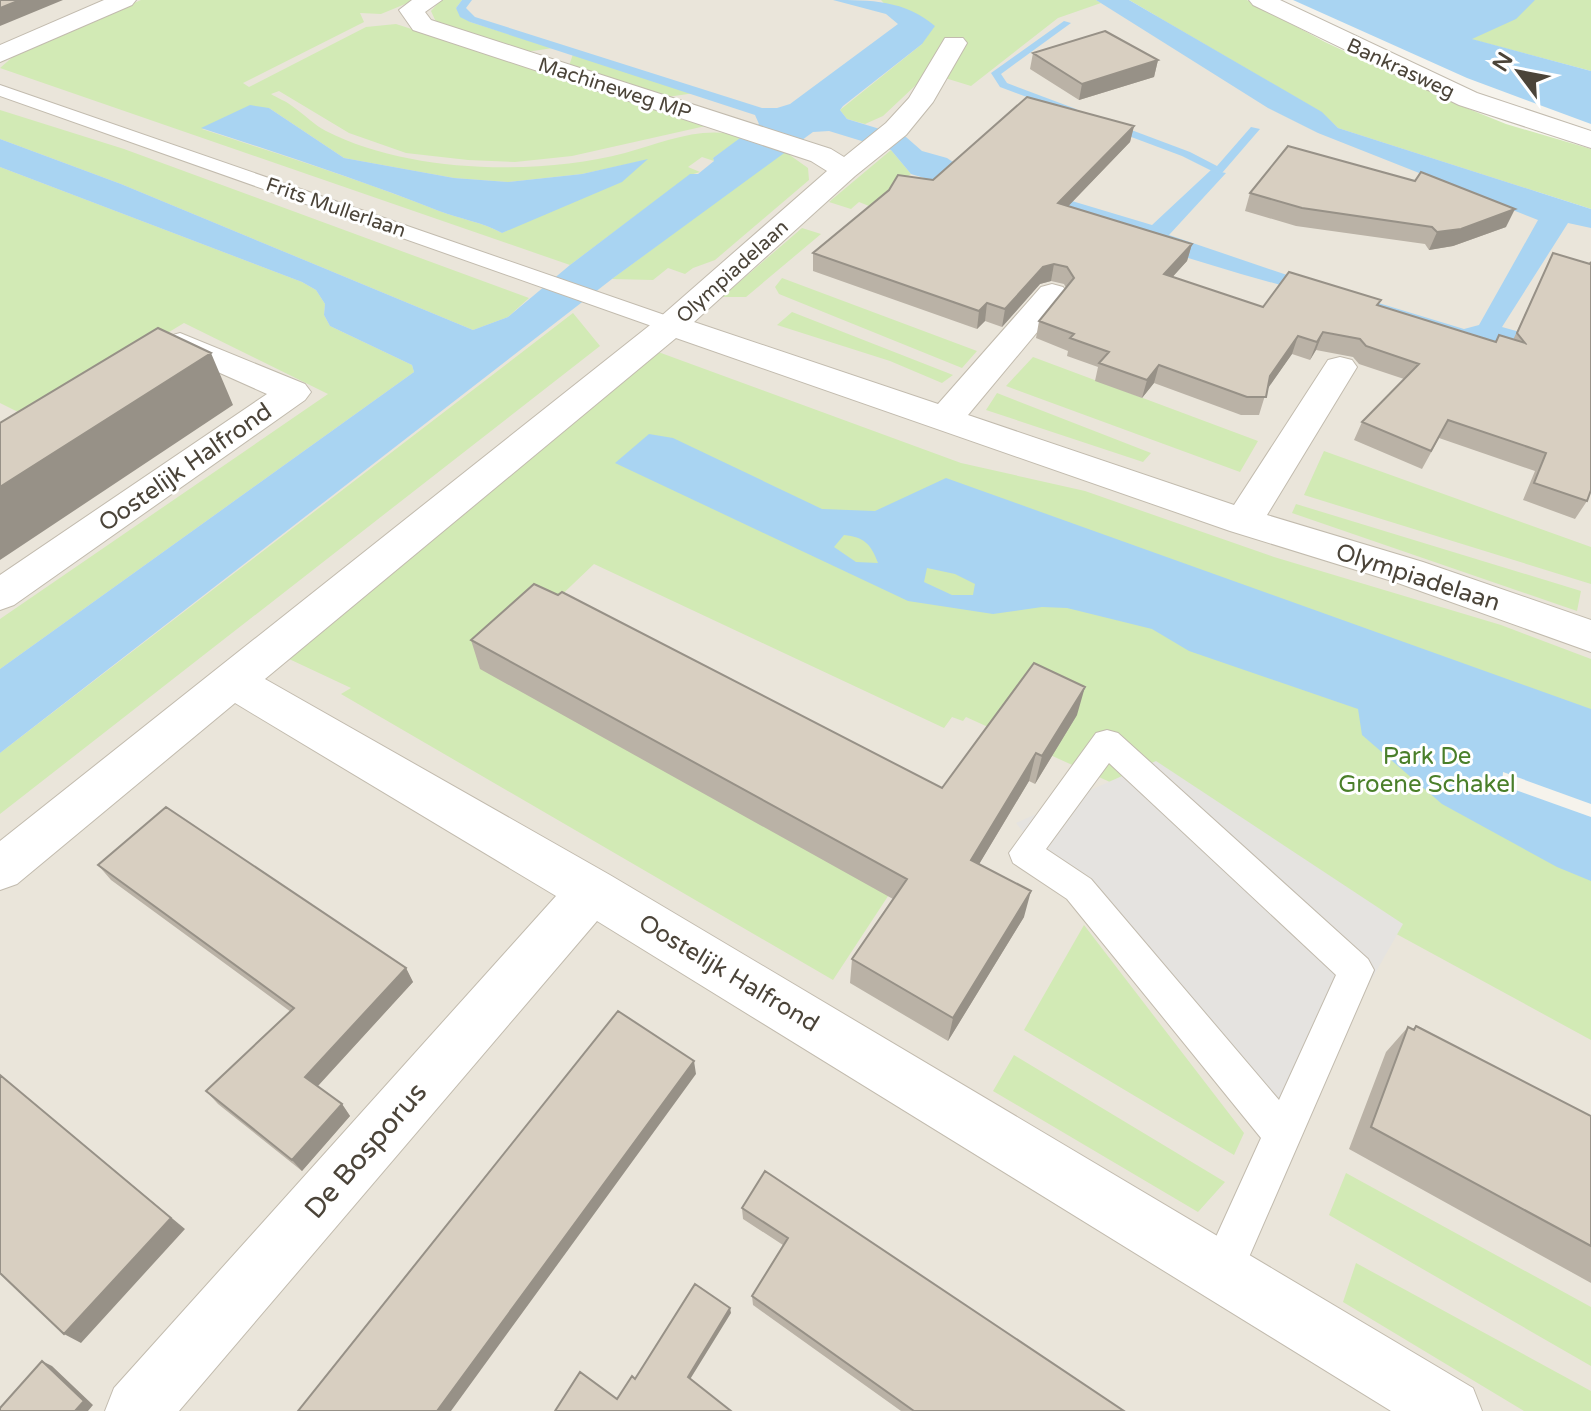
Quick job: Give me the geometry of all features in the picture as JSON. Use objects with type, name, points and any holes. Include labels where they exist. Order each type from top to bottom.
[{"type":"street","points":[[0,54],[124,0]]},
{"type":"street","name":"Machineweg MP","points":[[430,0],[411,10],[422,25],[821,155],[845,170]]},
{"type":"street","name":"Bankrasweg","points":[[1261,0],[1468,99],[1591,140]]},
{"type":"street","name":"Olympiadelaan","points":[[954,43],[920,102],[896,129],[845,170],[671,325],[1244,522],[1409,572],[1591,636]]},
{"type":"street","points":[[945,419],[1052,294]]},
{"type":"street","points":[[0,869],[671,325]]},
{"type":"street","name":"Oostelijk Halfrond","points":[[0,595],[293,392],[180,343],[129,374]]},
{"type":"street","points":[[1244,522],[1263,486],[1340,367]]},
{"type":"street","name":"Oostelijk Halfrond","points":[[233,681],[593,890],[1450,1411]]},
{"type":"street","name":"De Bosporus","points":[[137,1411],[593,890]]},
{"type":"lane","name":"Frits Mullerlaan","points":[[0,90],[671,325]]},
{"type":"lane","points":[[1221,1272],[1283,1135],[1356,970],[1107,742],[1025,853],[1079,889],[1283,1135]]},
{"type":"shaded area","points":[[0,0],[1122,0],[1591,217],[1591,1411],[0,1411]]},
{"type":"shaded area","points":[[1156,761],[1403,924],[1275,1150],[1016,823]]},
{"type":"green space","points":[[141,0],[415,0],[381,14],[360,13],[364,22],[243,83],[249,87],[366,27],[396,24],[710,125],[572,156],[515,162],[468,160],[406,153],[349,133],[279,91],[271,94],[290,104],[322,129],[359,145],[433,162],[473,166],[552,165],[590,160],[698,134],[743,137],[713,158],[714,161],[702,157],[688,167],[700,172],[690,175],[570,265],[0,68],[16,54]],"holes":[[[269,108],[344,158],[454,178],[508,182],[582,174],[646,160],[502,233],[351,178],[202,129]]]},
{"type":"green space","points":[[441,0],[462,0],[456,8],[470,22],[553,48],[526,52],[436,22],[431,11]]},
{"type":"green space","points":[[881,0],[1096,0],[1101,3],[1058,18],[971,86],[945,78],[935,67],[883,116],[865,124],[847,119],[840,110],[922,44]]},
{"type":"green space","points":[[1129,0],[1247,0],[1325,42],[1459,105],[1506,124],[1591,149],[1591,209],[1338,128],[1321,112]]},
{"type":"green space","points":[[1421,0],[1591,0],[1591,71],[1470,39]]},
{"type":"green space","points":[[573,54],[695,93],[667,97],[569,66]]},
{"type":"green space","points":[[0,110],[124,149],[529,298],[508,317],[473,330],[121,184],[0,139]]},
{"type":"green space","points":[[891,150],[911,174],[869,206],[859,202],[851,209],[829,202]]},
{"type":"green space","points":[[784,151],[808,168],[809,180],[715,260],[685,274],[668,268],[653,280],[612,279]]},
{"type":"green space","points":[[0,167],[302,282],[316,290],[325,304],[324,315],[330,326],[412,365],[414,372],[0,669],[0,619],[328,394],[184,323],[28,417],[0,403]]},
{"type":"green space","points":[[802,228],[821,234],[746,297],[722,297]]},
{"type":"green space","points":[[782,278],[977,351],[962,368],[779,294],[775,287]]},
{"type":"green space","points":[[792,312],[953,375],[942,383],[890,361],[777,325]]},
{"type":"green space","points":[[573,313],[600,346],[0,814],[0,753]]},
{"type":"green space","name":"Park De Groene Schakel","points":[[631,342],[961,463],[1085,491],[1274,557],[1501,625],[1591,659],[1591,1040],[1152,801],[966,717],[963,721],[952,717],[944,728],[594,564],[485,668],[894,887],[833,980],[341,694],[351,688],[272,651]]},
{"type":"green space","points":[[1033,357],[1258,441],[1240,472],[1006,386]]},
{"type":"green space","points":[[997,393],[1151,453],[1143,462],[986,410]]},
{"type":"green space","points":[[1324,451],[1591,547],[1591,584],[1304,495]]},
{"type":"green space","points":[[1296,504],[1581,591],[1577,611],[1292,513]]},
{"type":"green space","points":[[1084,925],[1244,1133],[1234,1155],[1024,1030]]},
{"type":"green space","points":[[1014,1055],[1225,1182],[1198,1212],[993,1091]]},
{"type":"green space","points":[[1346,1173],[1591,1307],[1591,1366],[1329,1215]]},
{"type":"green space","points":[[1356,1263],[1591,1391],[1591,1411],[1524,1411],[1343,1302]]},
{"type":"water","points":[[462,0],[472,0],[466,8],[475,17],[762,108],[790,104],[898,24],[886,14],[833,0],[874,1],[899,6],[924,17],[935,26],[922,44],[843,106],[840,110],[847,119],[906,137],[922,151],[947,158],[962,168],[1152,225],[1211,170],[1226,173],[1169,235],[1464,329],[1479,325],[1538,220],[1318,133],[1268,108],[1096,0],[1129,0],[1322,112],[1338,128],[1591,209],[1591,228],[1568,223],[1502,327],[1591,352],[1591,372],[1241,274],[911,174],[891,150],[829,131],[813,132],[612,279],[0,753],[0,669],[414,372],[412,365],[330,326],[324,315],[325,304],[316,290],[302,282],[0,167],[0,139],[121,184],[473,330],[508,317],[570,265],[690,174],[698,174],[714,161],[713,158],[759,124],[755,115],[470,22],[460,17],[456,8]]},
{"type":"water","points":[[1293,0],[1535,0],[1516,19],[1472,39],[1591,71],[1591,124],[1467,78]]},
{"type":"water","points":[[250,105],[269,108],[344,158],[454,178],[508,182],[582,174],[648,159],[622,182],[502,233],[201,128]]},
{"type":"water","points":[[649,434],[673,438],[822,509],[875,511],[946,478],[1591,709],[1591,881],[1557,867],[1442,804],[1362,735],[1358,709],[1189,651],[1152,629],[1067,608],[1042,607],[993,614],[908,601],[615,463]],"holes":[[[844,535],[866,543],[878,563],[856,562],[834,547]],[[927,568],[955,574],[975,584],[973,595],[952,595],[924,582]]]},
{"type":"pier","points":[[1503,772],[1591,804],[1591,817],[1502,785]]},
{"type":"building","points":[[0,0],[20,0],[0,8]]},
{"type":"building","points":[[1105,31],[1158,60],[1082,84],[1033,53]]},
{"type":"building","points":[[1027,97],[1134,126],[1058,203],[1192,244],[1164,274],[1263,307],[1289,272],[1381,300],[1377,305],[1496,342],[1499,335],[1525,343],[1517,333],[1553,253],[1591,262],[1591,490],[1587,501],[1534,483],[1546,453],[1448,420],[1431,451],[1362,422],[1419,364],[1366,346],[1360,339],[1323,332],[1317,342],[1298,336],[1270,376],[1266,397],[1247,397],[1159,365],[1147,380],[1099,363],[1109,352],[1070,338],[1074,334],[1039,321],[1074,278],[1067,267],[1054,264],[1043,267],[1005,309],[987,303],[979,311],[813,253],[889,190],[898,175],[933,180]]},
{"type":"building","points":[[1288,146],[1415,181],[1421,172],[1515,209],[1461,229],[1437,232],[1432,227],[1302,208],[1250,193]]},
{"type":"building","points":[[158,328],[211,353],[0,487],[0,423]]},
{"type":"building","points":[[534,584],[558,595],[562,592],[942,788],[1034,663],[1085,687],[1042,756],[1036,753],[971,860],[1031,891],[953,1018],[852,959],[907,879],[471,640]]},
{"type":"building","points":[[166,807],[406,968],[305,1077],[342,1104],[292,1160],[206,1091],[294,1008],[98,865]]},
{"type":"building","points":[[618,1011],[694,1061],[437,1411],[298,1411]]},
{"type":"building","points":[[1416,1026],[1591,1116],[1591,1246],[1371,1127],[1408,1027],[1414,1030]]},
{"type":"building","points":[[0,1075],[171,1218],[64,1334],[0,1273]]},
{"type":"building","points":[[765,1171],[1124,1411],[914,1411],[752,1296],[788,1238],[742,1208]]},
{"type":"building","points":[[695,1284],[730,1308],[688,1377],[731,1411],[555,1411],[580,1372],[617,1399],[632,1376],[635,1379]]},
{"type":"building","points":[[42,1361],[84,1401],[75,1411],[0,1411],[0,1408]]},
{"type":"waterway","points":[[1067,23],[996,73],[1003,85],[1073,111]]},
{"type":"waterway","points":[[1114,127],[1186,154],[1218,171],[1255,129]]}]
